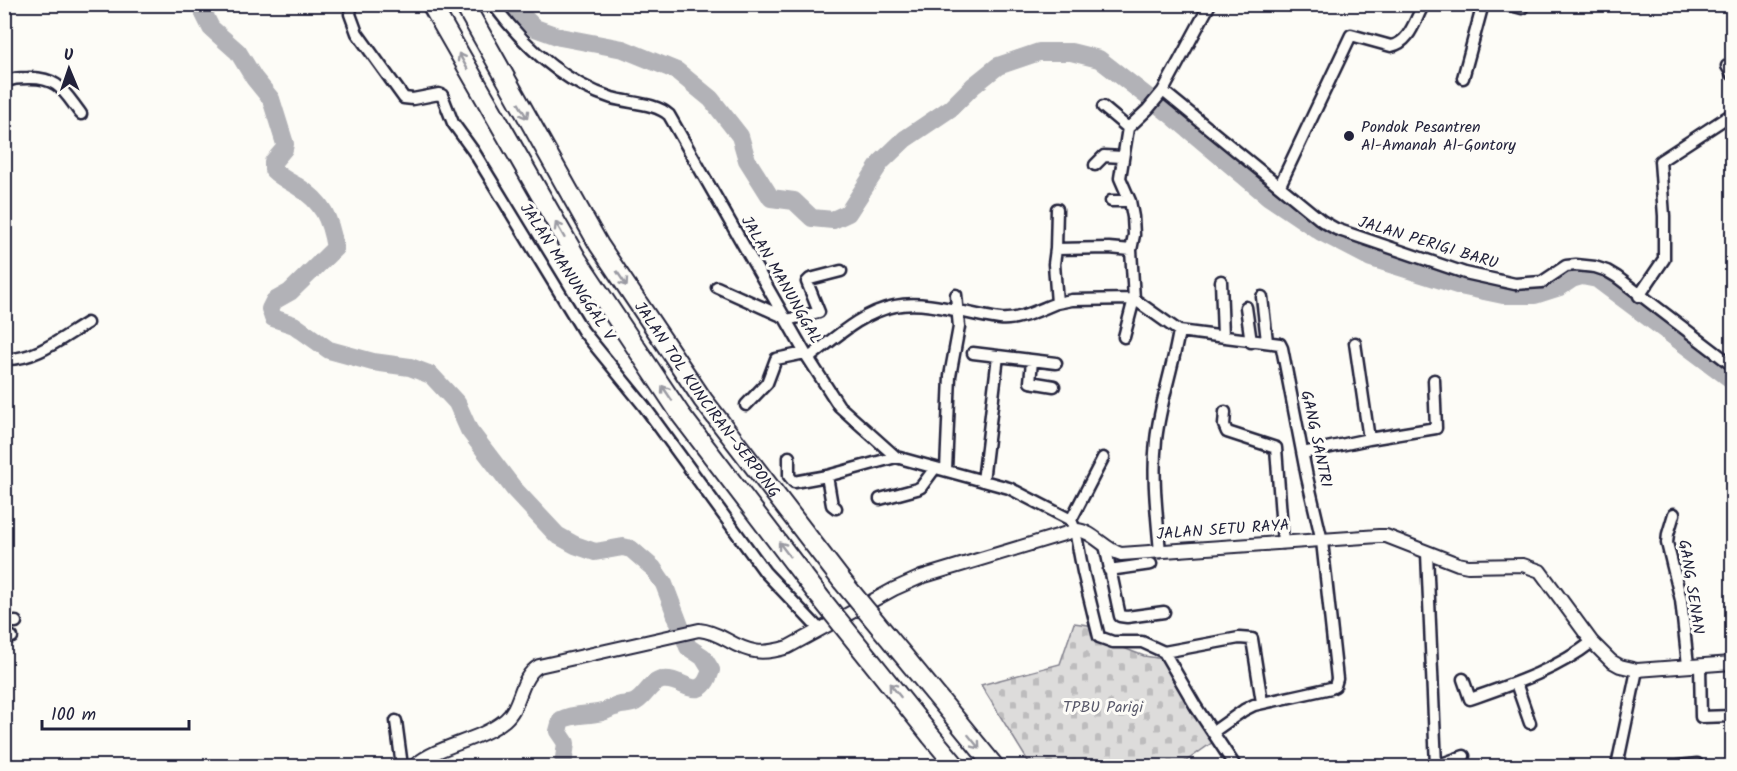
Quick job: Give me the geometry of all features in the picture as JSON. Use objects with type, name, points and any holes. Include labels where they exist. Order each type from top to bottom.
[{"type":"highway","name":"JALAN TOL KUNCIRAN–SERPONG","points":[[431,4],[577,259],[681,415],[819,596],[956,766]]},
{"type":"highway","name":"JALAN TOL KUNCIRAN–SERPONG","points":[[464,4],[599,245],[703,400],[842,581],[994,766]]},
{"type":"street","name":"JALAN MANUNGGAL V","points":[[352,4],[350,14],[357,33],[404,98],[442,95],[453,123],[474,152],[583,331],[644,406],[765,572],[819,629]]},
{"type":"street","name":"JALAN MANUNGGAL","points":[[493,4],[521,39],[563,76],[576,84],[612,98],[660,109],[669,116],[807,356],[839,406],[896,457],[1009,488],[1073,525]]},
{"type":"street","points":[[1124,337],[1134,299],[1131,250],[1134,235],[1130,201],[1120,178],[1128,128],[1160,95],[1210,4]]},
{"type":"street","points":[[1280,185],[1351,35],[1391,46],[1398,45],[1408,34],[1424,4]]},
{"type":"street","points":[[1463,78],[1483,4]]},
{"type":"street","points":[[1507,4],[1522,8]]},
{"type":"street","points":[[4,83],[14,78],[47,78],[63,91],[81,114]]},
{"type":"street","name":"JALAN PERIGI BARU","points":[[1160,95],[1280,185],[1322,221],[1336,229],[1465,273],[1515,284],[1542,282],[1566,266],[1581,264],[1607,271],[1732,365]]},
{"type":"street","points":[[1103,107],[1128,128]]},
{"type":"street","points":[[1639,296],[1664,259],[1660,161],[1732,114]]},
{"type":"street","points":[[1095,165],[1104,156],[1123,157]]},
{"type":"street","points":[[1111,201],[1130,201]]},
{"type":"street","points":[[1057,209],[1054,264],[1057,303]]},
{"type":"street","points":[[1056,249],[1131,250]]},
{"type":"street","points":[[717,287],[787,319],[819,312],[807,282],[810,279],[841,271]]},
{"type":"street","points":[[1221,281],[1223,336]]},
{"type":"street","points":[[880,499],[921,487],[940,469],[950,376],[959,327],[956,295]]},
{"type":"street","points":[[746,405],[767,383],[776,360],[807,356],[856,322],[877,311],[896,305],[958,309],[1001,319],[1022,316],[1072,300],[1134,299],[1179,331],[1251,342],[1267,341],[1262,297]]},
{"type":"street","points":[[1246,307],[1251,342]]},
{"type":"street","points":[[4,359],[29,357],[87,323]]},
{"type":"street","points":[[1160,552],[1154,471],[1156,442],[1163,398],[1174,361],[1179,331]]},
{"type":"street","name":"GANG SANTRI","points":[[1213,732],[1244,710],[1262,702],[1332,688],[1336,682],[1322,541],[1280,344],[1267,341]]},
{"type":"street","points":[[1355,343],[1370,439]]},
{"type":"street","points":[[973,353],[1056,363]]},
{"type":"street","points":[[983,481],[998,356]]},
{"type":"street","points":[[1032,361],[1030,382],[1054,386]]},
{"type":"street","points":[[1303,453],[1436,428],[1434,380]]},
{"type":"street","points":[[1225,412],[1224,425],[1227,432],[1276,448],[1283,543]]},
{"type":"street","points":[[789,457],[789,476],[792,481],[827,476],[896,457]]},
{"type":"street","points":[[1103,458],[1073,525],[1099,637],[1113,642],[1142,642],[1164,652],[1235,766]]},
{"type":"street","points":[[827,476],[832,505],[836,508]]},
{"type":"street","name":"GANG SENAN","points":[[1674,514],[1667,543],[1694,665],[1701,717],[1732,716]]},
{"type":"street","points":[[414,766],[429,756],[473,739],[503,722],[512,712],[528,675],[539,666],[699,630],[714,633],[748,650],[771,652],[788,647],[894,589],[921,577],[1073,525]]},
{"type":"street","name":"JALAN SETU RAYA","points":[[1073,525],[1121,554],[1386,536],[1427,553],[1468,566],[1528,566],[1545,576],[1592,642],[1611,661],[1637,670],[1732,663]]},
{"type":"street","points":[[1104,545],[1120,616],[1164,612]]},
{"type":"street","points":[[1427,553],[1436,766],[1464,756]]},
{"type":"street","points":[[1109,570],[1151,564]]},
{"type":"street","points":[[1164,652],[1239,638],[1252,639],[1262,702]]},
{"type":"street","points":[[1463,679],[1470,699],[1516,683],[1571,658],[1592,642]]},
{"type":"street","points":[[1617,766],[1637,670]]},
{"type":"street","points":[[1516,683],[1530,723]]},
{"type":"street","points":[[396,721],[402,766]]},
{"type":"street","points":[[1679,766],[1697,764],[1698,766]]},
{"type":"green space","name":"TPBU Parigi","points":[[1074,623],[1095,626],[1100,639],[1144,656],[1164,659],[1173,670],[1213,742],[1179,766],[1031,766],[981,685],[1060,664]]},
{"type":"waterway","points":[[205,4],[204,14],[211,28],[238,52],[254,78],[271,99],[285,144],[284,149],[273,162],[273,170],[313,198],[328,219],[333,237],[335,248],[290,292],[274,301],[270,309],[273,318],[294,325],[329,350],[373,362],[410,367],[431,375],[457,403],[469,430],[514,489],[557,535],[595,552],[623,547],[631,549],[653,568],[664,584],[688,647],[703,657],[711,670],[701,687],[690,687],[670,680],[662,680],[654,684],[633,703],[561,720],[558,731],[566,743],[563,766]]},
{"type":"waterway","points":[[511,4],[535,28],[560,37],[623,49],[677,71],[711,99],[740,136],[747,160],[771,198],[794,201],[812,218],[833,220],[848,213],[881,162],[905,139],[951,108],[998,66],[1039,52],[1071,52],[1099,59],[1175,118],[1269,197],[1321,232],[1371,258],[1460,286],[1503,295],[1535,295],[1560,287],[1582,276],[1597,279],[1732,380]]},
{"type":"place","name":"Pondok Pesantren Al-Amanah Al-Gontory","points":[[1349,136]]}]
